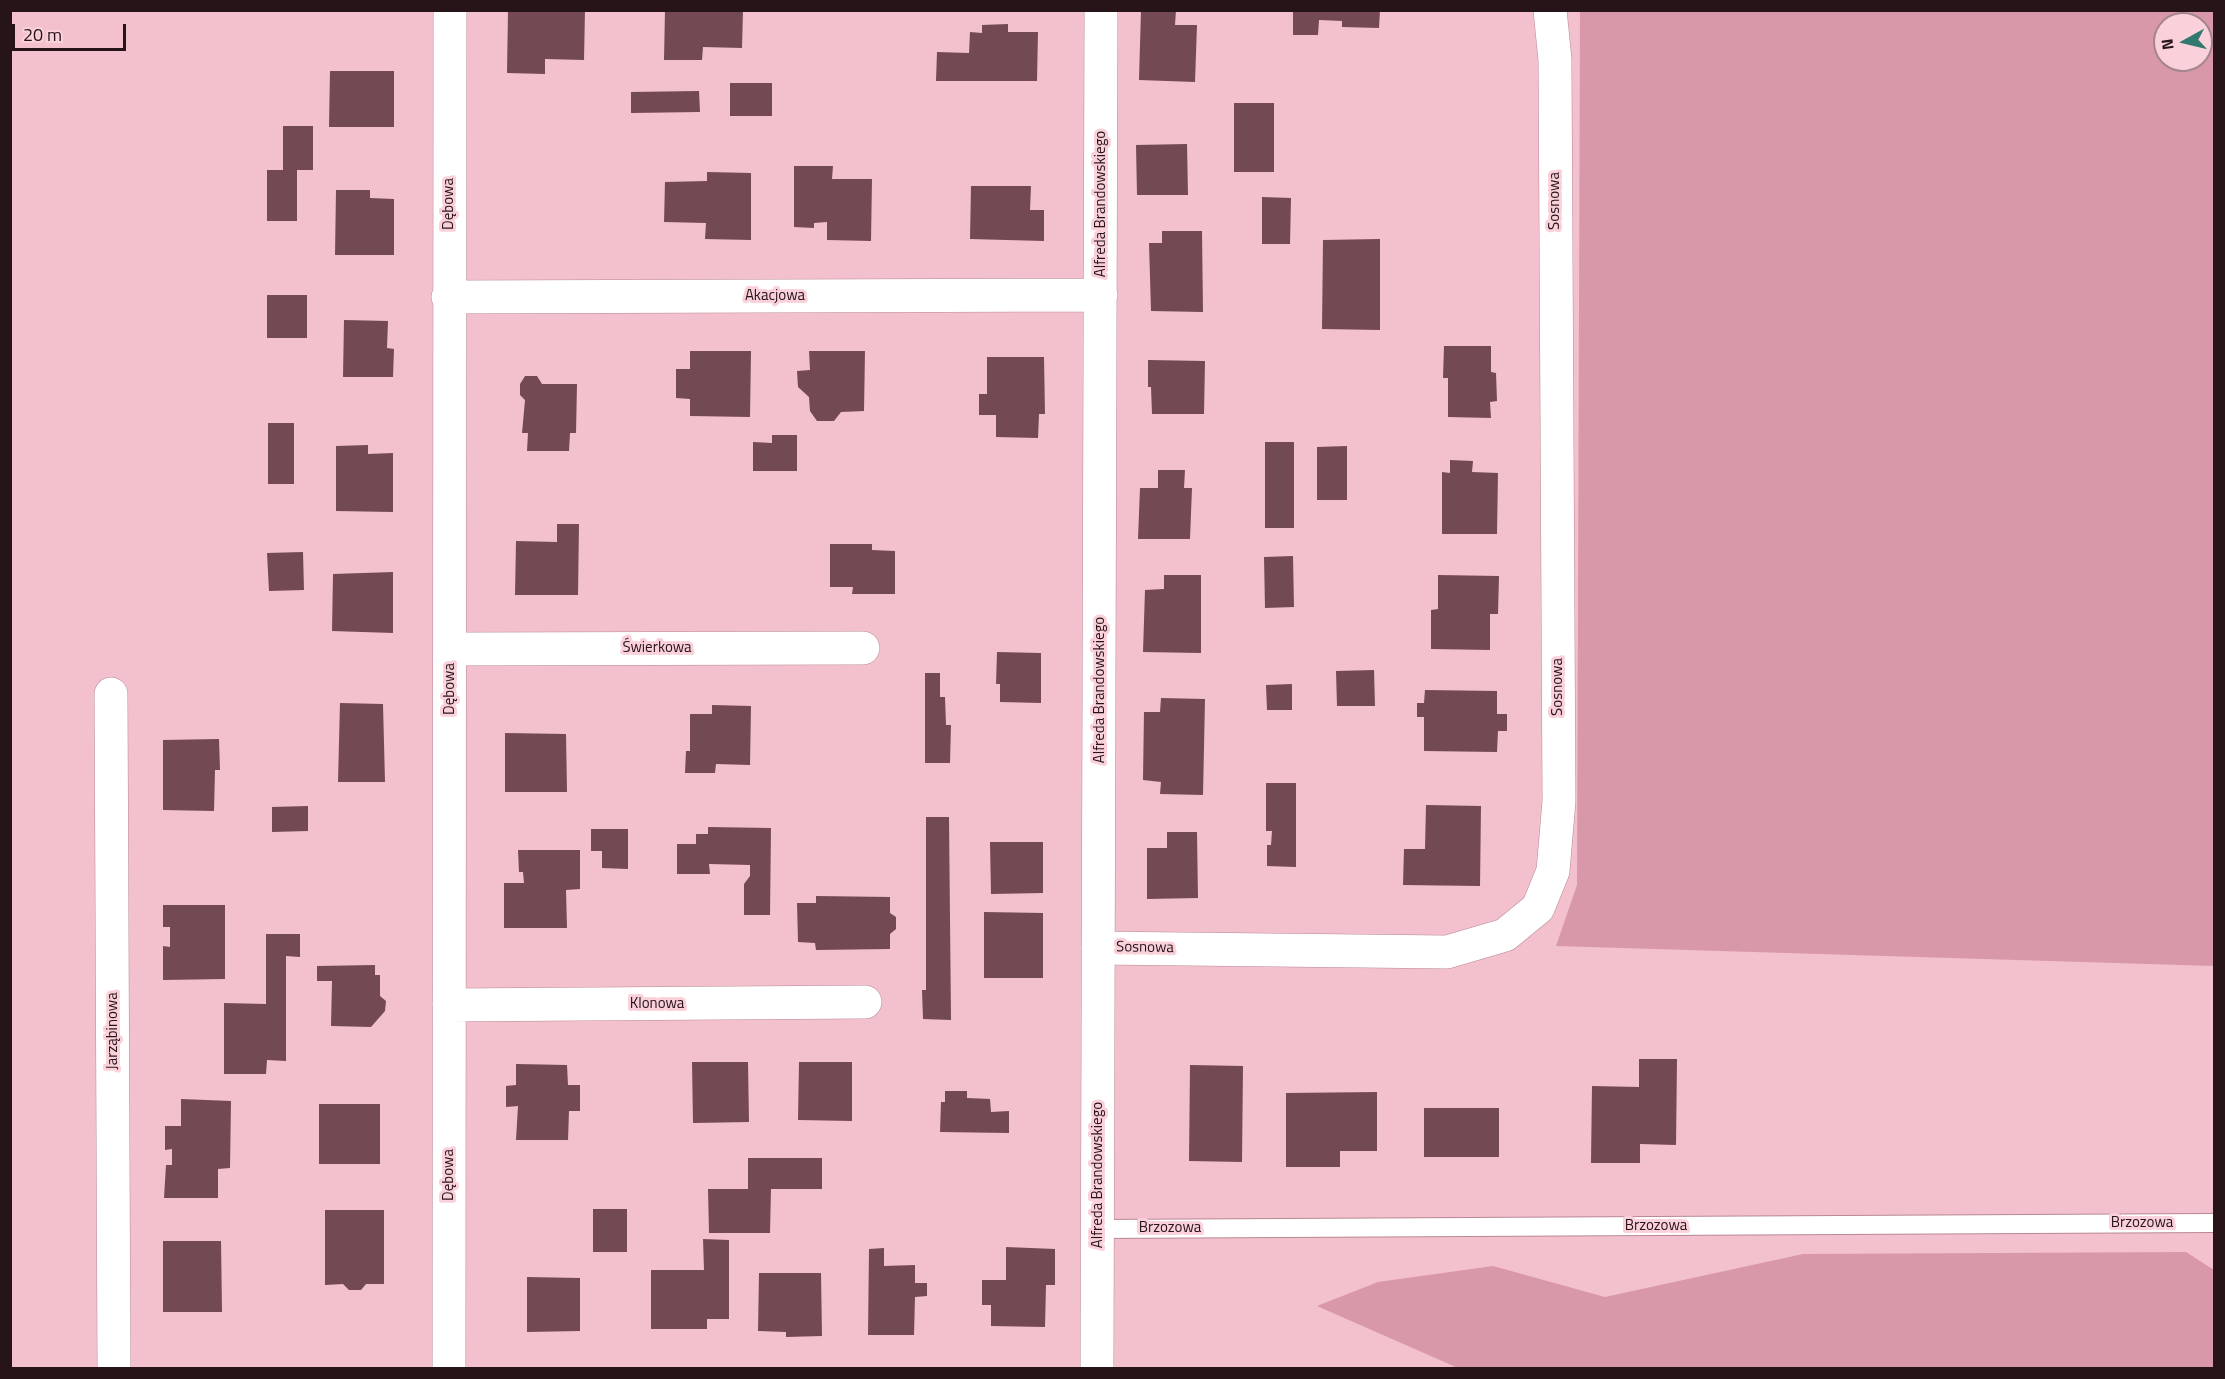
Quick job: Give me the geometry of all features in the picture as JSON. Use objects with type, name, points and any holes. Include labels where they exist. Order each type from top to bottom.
[{"type":"street","name":"Dębowa","points":[[449,1368],[450,10]]},
{"type":"street","name":"Alfreda Brandowskiego","points":[[1097,1368],[1101,10]]},
{"type":"street","name":"Sosnowa","points":[[1098,948],[1447,952],[1505,935],[1538,908],[1553,871],[1558,801],[1555,72],[1550,10]]},
{"type":"street","name":"Akacjowa","points":[[448,297],[1101,295]]},
{"type":"street","name":"Świerkowa","points":[[450,649],[863,648]]},
{"type":"street","name":"Jarząbinowa","points":[[111,693],[114,1368]]},
{"type":"street","name":"Klonowa","points":[[449,1005],[866,1002]]},
{"type":"lane","name":"Brzozowa","points":[[1097,1228],[2214,1223]]},
{"type":"shaded area","points":[[1580,11],[2214,11],[2214,966],[1556,946],[1577,885]]},
{"type":"shaded area","points":[[2186,1252],[2214,1270],[2214,1368],[1458,1368],[1317,1306],[1378,1282],[1493,1266],[1605,1297],[1803,1254]]},
{"type":"building","points":[[585,10],[584,60],[545,59],[545,74],[507,73],[508,11]]},
{"type":"building","points":[[665,10],[743,10],[742,48],[703,47],[702,60],[664,60]]},
{"type":"building","points":[[1141,10],[1176,10],[1175,25],[1197,25],[1195,82],[1139,80]]},
{"type":"building","points":[[1293,10],[1380,10],[1379,28],[1342,27],[1342,21],[1319,20],[1318,35],[1293,35]]},
{"type":"building","points":[[1008,24],[1008,32],[1038,32],[1037,81],[936,81],[937,52],[969,53],[970,32],[982,33],[982,25]]},
{"type":"building","points":[[330,71],[394,71],[394,127],[329,127]]},
{"type":"building","points":[[730,83],[772,83],[772,116],[730,116]]},
{"type":"building","points":[[699,91],[700,112],[631,113],[631,92]]},
{"type":"building","points":[[1234,103],[1274,103],[1274,172],[1234,172]]},
{"type":"building","points":[[283,126],[313,126],[313,170],[297,170],[297,221],[267,221],[267,170],[283,170]]},
{"type":"building","points":[[1187,144],[1188,195],[1137,195],[1136,145]]},
{"type":"building","points":[[794,166],[833,166],[832,179],[872,179],[871,241],[827,240],[827,222],[814,223],[814,228],[794,227]]},
{"type":"building","points":[[707,172],[751,173],[751,240],[705,239],[706,223],[664,222],[665,182],[707,181]]},
{"type":"building","points":[[971,186],[1031,186],[1030,210],[1044,210],[1044,241],[970,239]]},
{"type":"building","points":[[336,190],[370,190],[370,198],[394,199],[394,255],[335,255]]},
{"type":"building","points":[[1262,197],[1291,198],[1290,244],[1262,244]]},
{"type":"building","points":[[1162,231],[1202,231],[1203,312],[1151,311],[1149,243],[1162,243]]},
{"type":"building","points":[[1380,239],[1380,330],[1322,329],[1323,240]]},
{"type":"building","points":[[267,295],[307,295],[307,338],[267,338]]},
{"type":"building","points":[[344,320],[388,321],[387,348],[394,349],[393,377],[343,377]]},
{"type":"building","points":[[1444,346],[1491,346],[1491,372],[1496,373],[1497,401],[1490,402],[1491,418],[1448,417],[1448,378],[1443,378]]},
{"type":"building","points":[[690,351],[751,351],[750,417],[690,416],[690,399],[676,398],[676,369],[690,369]]},
{"type":"building","points":[[809,351],[865,351],[864,411],[841,412],[834,421],[817,421],[810,411],[809,397],[798,387],[797,371],[810,370]]},
{"type":"building","points":[[987,357],[1044,357],[1045,414],[1039,414],[1038,438],[996,437],[996,415],[979,415],[979,394],[987,394]]},
{"type":"building","points":[[1148,360],[1205,361],[1204,414],[1152,414],[1151,387],[1148,387]]},
{"type":"building","points":[[525,376],[537,376],[542,384],[577,384],[576,433],[570,433],[569,451],[527,451],[528,433],[522,433],[525,400],[520,395],[520,384]]},
{"type":"building","points":[[268,423],[294,423],[294,484],[268,484]]},
{"type":"building","points":[[772,435],[797,435],[797,471],[753,471],[753,442],[772,443]]},
{"type":"building","points":[[1265,442],[1294,442],[1294,528],[1265,528]]},
{"type":"building","points":[[368,445],[368,454],[393,453],[393,512],[336,511],[336,446]]},
{"type":"building","points":[[1347,446],[1347,500],[1317,500],[1317,447]]},
{"type":"building","points":[[1450,460],[1473,461],[1472,472],[1498,473],[1497,534],[1442,534],[1442,472],[1450,473]]},
{"type":"building","points":[[1158,470],[1185,470],[1184,488],[1192,488],[1190,539],[1138,539],[1140,488],[1158,488]]},
{"type":"building","points":[[557,524],[579,524],[578,595],[515,595],[516,541],[557,542]]},
{"type":"building","points":[[830,544],[872,544],[872,550],[895,551],[895,594],[852,594],[853,587],[830,587]]},
{"type":"building","points":[[303,552],[304,590],[269,591],[267,553]]},
{"type":"building","points":[[1293,556],[1294,607],[1265,608],[1264,557]]},
{"type":"building","points":[[393,572],[393,633],[332,631],[333,574]]},
{"type":"building","points":[[1164,575],[1201,575],[1201,653],[1143,652],[1145,590],[1164,589]]},
{"type":"building","points":[[1438,575],[1499,576],[1498,614],[1490,614],[1490,650],[1431,649],[1431,610],[1438,609]]},
{"type":"building","points":[[997,652],[1041,653],[1041,703],[1000,702],[1000,684],[996,684]]},
{"type":"building","points":[[1374,670],[1375,706],[1337,706],[1336,671]]},
{"type":"building","points":[[925,673],[940,673],[940,697],[945,697],[946,725],[951,725],[950,763],[925,763]]},
{"type":"building","points":[[1292,684],[1292,710],[1267,710],[1266,685]]},
{"type":"building","points":[[1425,690],[1497,691],[1497,714],[1507,714],[1507,731],[1498,731],[1497,752],[1424,751],[1424,717],[1417,717],[1417,703],[1424,703]]},
{"type":"building","points":[[1161,698],[1205,699],[1203,795],[1160,794],[1161,782],[1143,780],[1144,712],[1160,712]]},
{"type":"building","points":[[340,703],[383,704],[385,782],[338,782]]},
{"type":"building","points":[[712,705],[751,706],[750,765],[716,764],[715,773],[685,773],[686,751],[690,751],[690,714],[712,714]]},
{"type":"building","points":[[505,733],[566,734],[567,792],[505,792]]},
{"type":"building","points":[[219,739],[220,770],[215,770],[214,811],[163,810],[163,740]]},
{"type":"building","points":[[1266,783],[1296,783],[1296,867],[1267,866],[1267,845],[1271,845],[1272,831],[1266,831]]},
{"type":"building","points":[[1426,805],[1481,806],[1480,886],[1403,885],[1404,849],[1425,849]]},
{"type":"building","points":[[308,806],[308,831],[272,832],[272,807]]},
{"type":"building","points":[[926,817],[949,817],[951,1020],[923,1019],[922,990],[926,990]]},
{"type":"building","points":[[708,827],[771,828],[770,915],[744,915],[744,884],[750,876],[750,865],[709,864],[710,874],[677,874],[677,844],[696,844],[696,834],[708,834]]},
{"type":"building","points":[[591,829],[628,829],[628,869],[602,868],[602,851],[591,851]]},
{"type":"building","points":[[1167,832],[1197,832],[1198,898],[1147,899],[1147,848],[1167,848]]},
{"type":"building","points":[[990,842],[1043,842],[1043,893],[991,894]]},
{"type":"building","points":[[518,850],[580,850],[580,889],[566,890],[567,928],[504,928],[504,883],[524,883],[523,872],[519,872]]},
{"type":"building","points":[[816,896],[890,897],[890,913],[896,917],[896,929],[890,934],[890,949],[816,950],[815,943],[798,942],[797,903],[816,903]]},
{"type":"building","points":[[163,905],[225,905],[225,979],[163,980],[163,946],[170,947],[170,927],[163,927]]},
{"type":"building","points":[[984,912],[1043,913],[1043,978],[984,978]]},
{"type":"building","points":[[266,934],[300,934],[300,957],[286,956],[286,1061],[267,1060],[266,1074],[224,1074],[224,1003],[266,1004]]},
{"type":"building","points":[[375,965],[375,975],[380,975],[380,996],[386,1001],[385,1011],[371,1027],[331,1026],[332,981],[317,981],[317,966]]},
{"type":"building","points":[[1639,1059],[1677,1059],[1676,1145],[1640,1144],[1640,1163],[1591,1163],[1592,1086],[1639,1087]]},
{"type":"building","points":[[692,1062],[748,1062],[749,1122],[693,1123]]},
{"type":"building","points":[[799,1062],[852,1062],[852,1121],[798,1120]]},
{"type":"building","points":[[516,1064],[567,1065],[568,1085],[580,1085],[580,1111],[569,1111],[568,1140],[516,1140],[518,1106],[506,1107],[506,1086],[516,1085]]},
{"type":"building","points":[[1190,1065],[1243,1066],[1242,1162],[1189,1161]]},
{"type":"building","points":[[945,1091],[967,1091],[967,1098],[990,1099],[991,1112],[1009,1111],[1009,1133],[940,1132],[941,1102],[945,1102]]},
{"type":"building","points":[[1377,1092],[1377,1151],[1340,1151],[1340,1167],[1286,1167],[1286,1093]]},
{"type":"building","points":[[181,1099],[231,1101],[230,1168],[218,1169],[218,1198],[164,1198],[166,1165],[172,1165],[172,1149],[165,1150],[165,1126],[181,1126]]},
{"type":"building","points":[[319,1104],[380,1104],[380,1164],[319,1164]]},
{"type":"building","points":[[1424,1108],[1499,1108],[1499,1157],[1424,1157]]},
{"type":"building","points":[[748,1158],[822,1158],[822,1189],[771,1189],[770,1233],[709,1233],[708,1189],[748,1189]]},
{"type":"building","points":[[593,1209],[627,1209],[627,1252],[593,1252]]},
{"type":"building","points":[[325,1210],[384,1210],[384,1284],[366,1284],[361,1290],[349,1290],[343,1284],[325,1285]]},
{"type":"building","points":[[703,1239],[729,1240],[729,1319],[707,1319],[707,1329],[651,1329],[651,1270],[704,1270]]},
{"type":"building","points":[[163,1241],[221,1241],[222,1312],[163,1312]]},
{"type":"building","points":[[1006,1247],[1055,1249],[1055,1285],[1046,1285],[1045,1327],[991,1326],[991,1305],[982,1305],[982,1280],[1006,1280]]},
{"type":"building","points":[[884,1248],[884,1266],[915,1265],[915,1283],[927,1283],[927,1296],[915,1297],[914,1335],[868,1335],[869,1249]]},
{"type":"building","points":[[759,1273],[821,1273],[822,1336],[786,1337],[786,1332],[758,1331]]},
{"type":"building","points":[[527,1277],[580,1278],[580,1331],[527,1332]]}]
